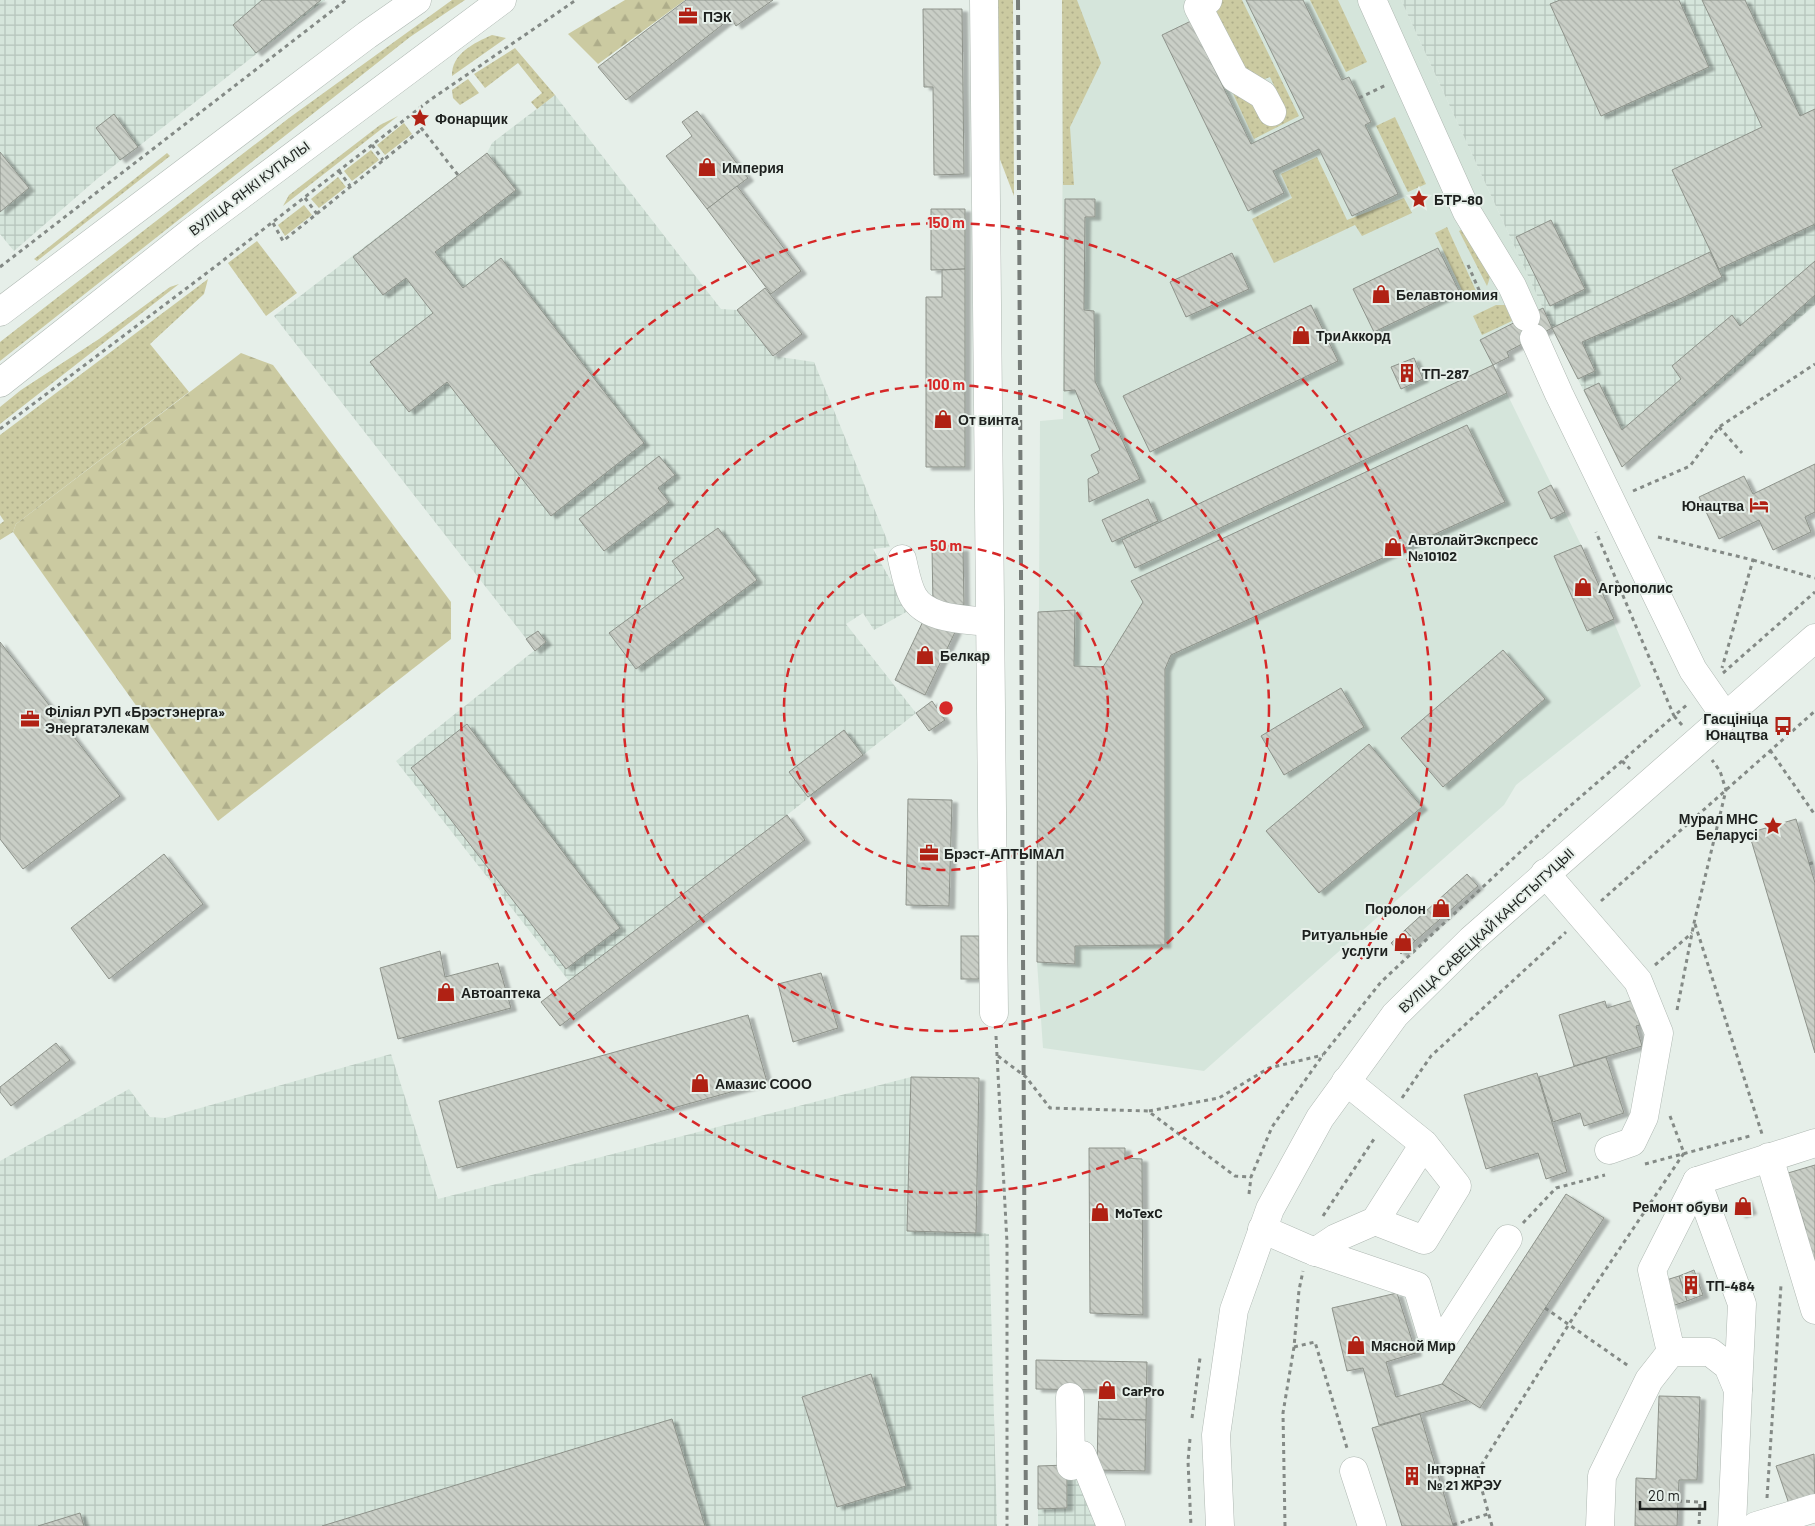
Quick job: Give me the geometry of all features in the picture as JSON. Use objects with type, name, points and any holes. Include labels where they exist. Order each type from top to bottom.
[{"type":"main road","points":[[0,312],[367,35],[417,0]]},
{"type":"main road","name":"ВУЛІЦА ЯНКІ КУПАЛЫ","points":[[0,383],[204,222],[502,0]]},
{"type":"main road","points":[[984,0],[988,622],[994,1013]]},
{"type":"main road","points":[[1208,0],[1198,6],[1235,78],[1263,95],[1272,112]]},
{"type":"main road","points":[[1372,0],[1467,212],[1539,335],[1559,394],[1693,670],[1725,716]]},
{"type":"main road","points":[[902,559],[910,589],[917,602],[923,607],[936,614],[988,622]]},
{"type":"main road","name":"ВУЛІЦА САВЕЦКАЙ КАНСТЫТУЦЫІ","points":[[1220,1526],[1216,1435],[1234,1310],[1270,1209],[1320,1118],[1395,1015],[1470,940],[1815,638]]},
{"type":"main road","points":[[1545,873],[1638,981],[1659,1033],[1644,1117],[1632,1142],[1610,1162]]},
{"type":"main road","points":[[1346,1081],[1424,1144],[1457,1186],[1424,1240],[1376,1221]]},
{"type":"main road","points":[[1672,1352],[1652,1270],[1697,1181],[1815,1143]]},
{"type":"main road","points":[[1312,1251],[1336,1238],[1376,1221],[1424,1144]]},
{"type":"main road","points":[[1771,1156],[1815,1310]]},
{"type":"main road","points":[[1697,1181],[1742,1304],[1732,1526]]},
{"type":"main road","points":[[1262,1229],[1312,1251],[1417,1286],[1431,1333],[1444,1338],[1508,1239]]},
{"type":"main road","points":[[1600,1526],[1602,1476],[1649,1380],[1672,1352]]},
{"type":"main road","points":[[1672,1352],[1710,1352],[1728,1366],[1738,1390]]},
{"type":"main road","points":[[1070,1397],[1071,1460],[1082,1454],[1111,1526]]},
{"type":"main road","points":[[1354,1472],[1372,1526]]},
{"type":"main road","points":[[1760,1525],[1815,1508]]},
{"type":"path","points":[[0,267],[346,0]]},
{"type":"path","points":[[0,430],[273,223],[411,115],[492,56],[576,0]]},
{"type":"path","points":[[411,115],[458,175]]},
{"type":"path","points":[[273,223],[283,241],[422,128]]},
{"type":"path","points":[[372,145],[384,160]]},
{"type":"path","points":[[339,171],[350,186]]},
{"type":"path","points":[[305,198],[317,214]]},
{"type":"path","points":[[1612,501],[1690,466],[1719,427],[1815,364]]},
{"type":"path","points":[[1719,427],[1742,453]]},
{"type":"path","points":[[1595,528],[1674,716]]},
{"type":"path","points":[[1658,537],[1754,560],[1815,578]]},
{"type":"path","points":[[1754,560],[1720,676],[1815,592]]},
{"type":"path","points":[[1286,1526],[1283,1413],[1294,1347],[1299,1290],[1327,1208],[1431,1056],[1583,917],[1815,711]]},
{"type":"path","points":[[1770,750],[1815,815]]},
{"type":"path","points":[[1676,1017],[1694,923],[1726,790],[1717,766]]},
{"type":"path","points":[[1809,864],[1815,862]]},
{"type":"path","points":[[1694,923],[1761,1133],[1771,1156]]},
{"type":"path","points":[[1638,981],[1692,933]]},
{"type":"path","points":[[994,1013],[998,1056],[1006,1243],[1007,1526]]},
{"type":"path","points":[[998,1056],[1026,1077],[1050,1108],[1148,1111],[1220,1098],[1269,1068],[1323,1056]]},
{"type":"path","points":[[1668,1110],[1684,1153]]},
{"type":"path","points":[[1148,1111],[1235,1176],[1251,1177]]},
{"type":"path","points":[[1638,1166],[1751,1136]]},
{"type":"path","points":[[1492,1526],[1476,1472],[1569,1324],[1684,1153]]},
{"type":"path","points":[[1508,1239],[1556,1188],[1610,1162]]},
{"type":"path","points":[[1760,1525],[1781,1281]]},
{"type":"path","points":[[1545,1308],[1649,1380]]},
{"type":"path","points":[[1294,1347],[1315,1342],[1354,1472]]},
{"type":"path","points":[[1678,1501],[1700,1502],[1699,1526]]},
{"type":"path","points":[[1453,1525],[1488,1514]]},
{"type":"shaded area","points":[[0,0],[325,0],[97,179],[14,251],[0,234]]},
{"type":"shaded area","points":[[1062,0],[1401,0],[1552,328],[1507,351],[1509,357],[1493,365],[1581,545],[1641,686],[1516,785],[1504,805],[1204,1071],[1043,1048],[1037,962],[1040,421],[1063,419]]},
{"type":"shaded area","points":[[1401,0],[1815,0],[1815,305],[1622,467],[1552,328]]},
{"type":"shaded area","points":[[555,95],[721,309],[737,310],[773,356],[814,362],[890,547],[873,549],[908,611],[874,630],[863,613],[846,624],[916,713],[787,815],[569,981],[396,761],[535,650],[274,316],[487,153],[492,143]]},
{"type":"shaded area","points":[[391,1054],[438,1199],[911,1077],[979,1078],[976,1232],[989,1234],[997,1526],[0,1526],[0,1161],[129,1089],[150,1117],[165,1118]]},
{"type":"shaded area","points":[[1038,1466],[1071,1466],[1101,1526],[1038,1526]]},
{"type":"green space","points":[[452,0],[465,0],[410,37],[0,361],[0,342],[289,118]]},
{"type":"green space","points":[[625,0],[685,0],[598,64],[568,34]]},
{"type":"green space","points":[[997,0],[1013,0],[1014,196],[996,149]]},
{"type":"green space","points":[[1062,0],[1077,0],[1101,63],[1070,127],[1074,185],[1063,185]]},
{"type":"green space","points":[[1216,0],[1242,0],[1299,116],[1254,139],[1230,87],[1256,100],[1266,122],[1286,111],[1270,77],[1260,81],[1241,71],[1210,4]]},
{"type":"green space","points":[[1310,0],[1338,0],[1367,62],[1346,72]]},
{"type":"green space","points":[[492,35],[506,38],[452,76],[455,61],[459,55]]},
{"type":"green space","points":[[515,48],[555,95],[537,109],[531,102],[542,93],[518,63],[485,88],[474,74]]},
{"type":"green space","points":[[468,79],[479,93],[460,105],[453,98],[452,90]]},
{"type":"green space","points":[[398,116],[283,206],[289,195],[380,125]]},
{"type":"green space","points":[[1395,117],[1426,184],[1408,192],[1376,126]]},
{"type":"green space","points":[[404,123],[412,134],[385,155],[377,145]]},
{"type":"green space","points":[[371,150],[379,160],[352,181],[344,171]]},
{"type":"green space","points":[[167,153],[170,156],[37,261],[34,259]]},
{"type":"green space","points":[[1317,157],[1347,220],[1404,198],[1412,213],[1362,236],[1355,225],[1274,263],[1252,219],[1292,198],[1281,174]]},
{"type":"green space","points":[[338,177],[346,187],[319,208],[311,199]]},
{"type":"green space","points":[[304,205],[312,215],[285,236],[278,225]]},
{"type":"green space","points":[[1470,225],[1483,247],[1489,262],[1490,278],[1487,286],[1459,231]]},
{"type":"green space","points":[[1447,227],[1477,293],[1466,299],[1435,233]]},
{"type":"green space","points":[[257,241],[297,293],[266,316],[228,263]]},
{"type":"green space","points":[[208,279],[204,294],[150,344],[189,392],[16,524],[13,532],[0,540],[0,524],[4,521],[0,515],[0,435]]},
{"type":"green space","points":[[179,284],[0,424],[0,407],[21,390],[99,339],[170,287]]},
{"type":"green space","points":[[1496,305],[1505,305],[1512,321],[1482,335],[1473,316]]},
{"type":"green space","points":[[241,353],[273,365],[451,602],[451,639],[218,821],[13,532],[16,524]]},
{"type":"building","points":[[262,0],[321,0],[256,53],[233,25]]},
{"type":"building","points":[[686,0],[773,0],[736,26],[731,18],[626,100],[598,67]]},
{"type":"building","points":[[1246,0],[1303,0],[1342,80],[1349,77],[1371,122],[1365,125],[1398,194],[1352,216],[1319,149],[1273,171],[1284,193],[1248,211],[1162,35],[1191,21],[1251,144],[1304,118]]},
{"type":"building","points":[[1560,0],[1679,0],[1709,67],[1601,116],[1550,4]]},
{"type":"building","points":[[1702,0],[1745,0],[1800,116],[1815,109],[1815,224],[1719,269],[1672,170],[1762,127]]},
{"type":"building","points":[[923,9],[962,9],[964,174],[934,175],[933,87],[924,87]]},
{"type":"building","name":"Империя","points":[[697,111],[748,178],[707,209],[666,156],[692,136],[682,122]]},
{"type":"building","points":[[114,114],[138,147],[120,160],[96,128]]},
{"type":"building","points":[[0,152],[29,188],[0,212]]},
{"type":"building","points":[[487,153],[516,190],[435,252],[463,288],[501,258],[644,443],[551,516],[447,382],[409,412],[370,362],[433,313],[406,278],[383,295],[353,257]]},
{"type":"building","points":[[737,186],[801,271],[771,294],[707,209]]},
{"type":"building","points":[[1065,199],[1095,199],[1095,217],[1085,217],[1084,310],[1094,311],[1095,381],[1140,479],[1089,502],[1088,479],[1099,473],[1091,455],[1100,450],[1075,390],[1064,391]]},
{"type":"building","points":[[931,209],[965,209],[965,269],[931,270]]},
{"type":"building","points":[[1551,220],[1585,289],[1550,306],[1516,237]]},
{"type":"building","points":[[1438,248],[1459,291],[1374,332],[1353,289]]},
{"type":"building","points":[[1710,252],[1722,277],[1684,297],[1582,342],[1595,371],[1578,379],[1552,328]]},
{"type":"building","points":[[1232,253],[1249,289],[1186,317],[1170,282]]},
{"type":"building","points":[[1815,261],[1815,295],[1622,467],[1584,390],[1599,383],[1622,430],[1681,379],[1672,366],[1732,315],[1740,326]]},
{"type":"building","points":[[965,269],[965,467],[926,467],[926,297],[942,297],[942,270]]},
{"type":"building","points":[[765,288],[802,334],[773,356],[737,310]]},
{"type":"building","points":[[1311,305],[1338,361],[1150,452],[1123,396]]},
{"type":"building","points":[[1543,308],[1552,328],[1507,352],[1509,357],[1493,365],[1480,340]]},
{"type":"building","name":"ТП-287","points":[[1414,358],[1423,379],[1401,389],[1391,367]]},
{"type":"building","points":[[1493,365],[1507,393],[1135,568],[1122,540]]},
{"type":"building","points":[[1467,425],[1505,502],[1171,655],[1165,669],[1165,945],[1075,946],[1075,964],[1037,962],[1038,612],[1075,610],[1074,666],[1103,667],[1143,602],[1131,581]]},
{"type":"building","points":[[659,456],[675,475],[658,488],[669,502],[604,551],[579,519]]},
{"type":"building","name":"Юнацтва","points":[[1815,464],[1815,512],[1805,517],[1811,532],[1773,550],[1759,520],[1719,539],[1699,497],[1744,476],[1753,494]]},
{"type":"building","points":[[1551,485],[1565,512],[1551,519],[1538,492]]},
{"type":"building","points":[[1148,499],[1158,521],[1112,542],[1102,520]]},
{"type":"building","points":[[718,528],[757,580],[636,669],[609,633],[684,578],[672,561]]},
{"type":"building","points":[[1581,545],[1614,619],[1587,631],[1554,556]]},
{"type":"building","points":[[932,548],[963,548],[964,605],[933,606]]},
{"type":"building","name":"Белкар","points":[[926,615],[956,630],[925,695],[895,680]]},
{"type":"building","points":[[538,631],[546,642],[535,651],[526,639]]},
{"type":"building","name":"Філіял РУП «Брэстэнерга» Энергатэлекам","points":[[0,642],[120,796],[23,869],[0,839]]},
{"type":"building","points":[[1503,650],[1545,699],[1443,787],[1401,738]]},
{"type":"building","points":[[1341,688],[1364,727],[1284,775],[1261,736]]},
{"type":"building","points":[[932,701],[945,720],[929,731],[916,713]]},
{"type":"building","points":[[467,724],[620,928],[566,969],[411,768]]},
{"type":"building","points":[[844,730],[863,755],[808,797],[789,772]]},
{"type":"building","points":[[1369,744],[1422,807],[1319,893],[1266,831]]},
{"type":"building","name":"Брэст-АПТЫМАЛ","points":[[908,799],[952,800],[949,906],[906,905]]},
{"type":"building","points":[[787,815],[805,840],[560,1026],[541,1002]]},
{"type":"building","points":[[1796,819],[1815,883],[1815,1053],[1749,833]]},
{"type":"building","points":[[164,854],[203,904],[109,979],[71,928]]},
{"type":"building","name":"Поролон","points":[[1467,874],[1478,886],[1415,941],[1405,930]]},
{"type":"building","name":"Ритуальные услуги","points":[[1405,930],[1415,941],[1401,954],[1391,943]]},
{"type":"building","points":[[961,936],[979,936],[979,979],[961,979]]},
{"type":"building","name":"Автоаптека","points":[[440,951],[445,977],[498,963],[511,1008],[398,1039],[380,968]]},
{"type":"building","points":[[821,973],[838,1028],[793,1042],[778,984]]},
{"type":"building","points":[[1633,1000],[1640,1025],[1636,1026],[1642,1046],[1574,1066],[1559,1015],[1605,1001],[1607,1008]]},
{"type":"building","points":[[748,1015],[767,1082],[457,1168],[439,1101]]},
{"type":"building","points":[[56,1043],[70,1060],[11,1106],[0,1092],[0,1087]]},
{"type":"building","points":[[1606,1057],[1624,1113],[1584,1126],[1580,1113],[1553,1122],[1539,1077]]},
{"type":"building","points":[[1537,1073],[1567,1172],[1546,1179],[1538,1153],[1486,1169],[1464,1095]]},
{"type":"building","points":[[911,1077],[979,1078],[976,1233],[907,1231]]},
{"type":"building","points":[[1089,1148],[1125,1148],[1125,1158],[1142,1159],[1143,1315],[1090,1313]]},
{"type":"building","points":[[1815,1165],[1815,1266],[1798,1232],[1806,1230],[1788,1173]]},
{"type":"building","points":[[1566,1194],[1604,1218],[1480,1408],[1442,1384]]},
{"type":"building","name":"Ремонт обуви","points":[[1746,1198],[1751,1211],[1740,1215],[1735,1202]]},
{"type":"building","name":"ТП-484","points":[[1694,1270],[1703,1295],[1687,1301],[1679,1276]]},
{"type":"building","points":[[1679,1276],[1687,1301],[1672,1306],[1663,1281]]},
{"type":"building","points":[[1397,1293],[1416,1353],[1386,1362],[1396,1397],[1442,1384],[1467,1400],[1379,1425],[1363,1368],[1347,1371],[1332,1308]]},
{"type":"building","name":"CarPro","points":[[1036,1360],[1147,1362],[1146,1420],[1098,1419],[1099,1390],[1036,1389]]},
{"type":"building","points":[[871,1374],[906,1486],[837,1507],[802,1397]]},
{"type":"building","points":[[1659,1396],[1700,1397],[1697,1480],[1679,1480],[1677,1526],[1635,1526],[1636,1478],[1656,1479]]},
{"type":"building","name":"Інтэрнат № 21 ЖРЭУ","points":[[1420,1414],[1453,1526],[1402,1526],[1372,1428]]},
{"type":"building","points":[[672,1419],[705,1526],[322,1526]]},
{"type":"building","points":[[1098,1419],[1146,1420],[1145,1471],[1097,1470]]},
{"type":"building","points":[[1814,1454],[1815,1497],[1789,1504],[1776,1466]]},
{"type":"building","points":[[1067,1465],[1067,1508],[1038,1509],[1038,1466]]},
{"type":"building","points":[[80,1513],[84,1526],[38,1526]]},
{"type":"railway","points":[[1018,0],[1026,1526]]},
{"type":"place","name":"ПЭК","points":[[688,16]]},
{"type":"place","name":"Фонарщик","points":[[420,118]]},
{"type":"place","name":"Империя","points":[[707,167]]},
{"type":"place","name":"БТР-80","points":[[1419,199]]},
{"type":"place","name":"Белавтономия","points":[[1381,294]]},
{"type":"place","name":"ТриАккорд","points":[[1301,335]]},
{"type":"place","name":"ТП-287","points":[[1407,373]]},
{"type":"place","name":"От винта","points":[[943,419]]},
{"type":"place","name":"Юнацтва","points":[[1759,505]]},
{"type":"place","name":"АвтолайтЭкспресс №10102","points":[[1393,547]]},
{"type":"place","name":"Агрополис","points":[[1583,587]]},
{"type":"place","name":"Белкар","points":[[925,655]]},
{"type":"place","name":"Філіял РУП «Брэстэнерга» Энергатэлекам","points":[[30,719]]},
{"type":"place","name":"Гасцініца Юнацтва","points":[[1783,726]]},
{"type":"place","name":"Мурал МНС Беларусі","points":[[1773,826]]},
{"type":"place","name":"Брэст-АПТЫМАЛ","points":[[929,853]]},
{"type":"place","name":"Поролон","points":[[1441,908]]},
{"type":"place","name":"Ритуальные услуги","points":[[1403,942]]},
{"type":"place","name":"Автоаптека","points":[[446,992]]},
{"type":"place","name":"Амазис СООО","points":[[700,1083]]},
{"type":"place","name":"Ремонт обуви","points":[[1743,1206]]},
{"type":"place","name":"MoTexC","points":[[1100,1212]]},
{"type":"place","name":"ТП-484","points":[[1691,1285]]},
{"type":"place","name":"Мясной Мир","points":[[1356,1345]]},
{"type":"place","name":"CarPro","points":[[1107,1390]]},
{"type":"place","name":"Інтэрнат № 21 ЖРЭУ","points":[[1412,1476]]}]
